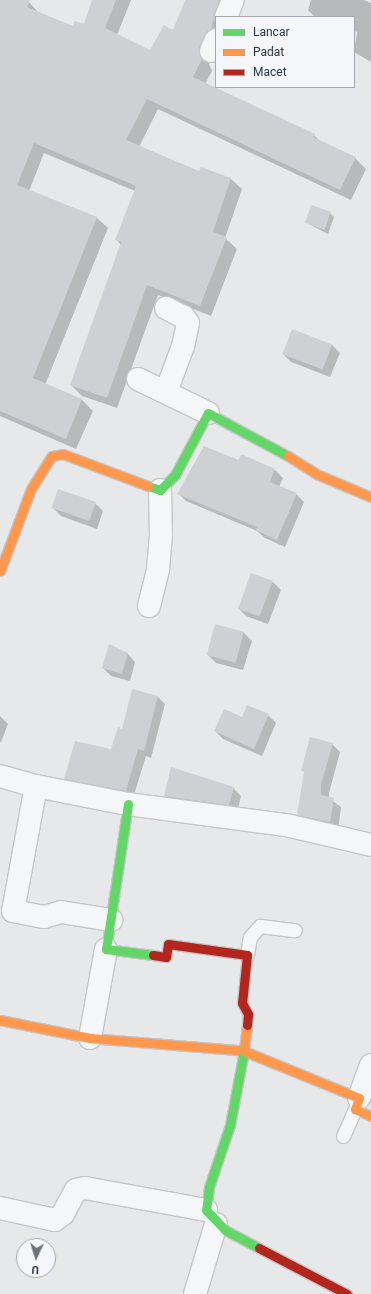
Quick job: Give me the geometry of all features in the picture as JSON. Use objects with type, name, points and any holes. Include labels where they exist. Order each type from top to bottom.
[{"type":"street","points":[[226,16],[233,0]]},
{"type":"street","points":[[166,308],[184,317],[188,323],[183,346],[166,392]]},
{"type":"street","points":[[138,379],[279,450],[319,475],[371,497]]},
{"type":"street","points":[[149,606],[158,568],[162,537],[160,490],[175,475],[208,413]]},
{"type":"street","points":[[0,571],[31,488],[52,456],[63,454],[160,490]]},
{"type":"street","points":[[0,776],[36,786],[128,804],[286,825],[371,846]]},
{"type":"street","points":[[36,786],[13,911],[44,917],[61,912],[111,920]]},
{"type":"street","points":[[90,1038],[111,920],[128,804]]},
{"type":"street","points":[[106,949],[166,957],[168,944],[247,956],[242,1003],[248,1014],[244,1051],[230,1125],[208,1187],[211,1217],[195,1294]]},
{"type":"street","points":[[0,1020],[90,1038],[244,1051],[357,1103],[371,1116]]},
{"type":"street","points":[[357,1103],[371,1065]]},
{"type":"street","points":[[0,1208],[55,1220],[63,1214],[76,1190],[85,1188],[211,1217],[347,1294]]},
{"type":"lane","points":[[247,956],[250,937],[260,926],[295,930]]},
{"type":"lane","points":[[343,1136],[357,1103]]},
{"type":"building","points":[[0,0],[30,0],[27,7],[73,26],[75,21],[84,24],[92,0],[116,0],[105,28],[150,50],[164,25],[173,30],[185,0],[219,0],[211,29],[205,34],[200,46],[199,53],[202,59],[193,77],[315,134],[313,137],[356,157],[340,190],[147,99],[126,140],[199,171],[201,167],[231,178],[213,232],[227,237],[200,306],[147,285],[107,398],[70,385],[121,242],[115,240],[136,186],[34,143],[17,185],[97,217],[33,378],[82,399],[66,439],[0,411]]},
{"type":"building","points":[[311,205],[331,212],[325,230],[305,223]]},
{"type":"building","points":[[292,329],[332,344],[322,370],[282,354]]},
{"type":"building","points":[[204,446],[239,460],[241,454],[275,469],[270,482],[297,493],[277,540],[256,530],[257,527],[177,494]]},
{"type":"building","points":[[58,489],[96,502],[89,521],[51,508]]},
{"type":"building","points":[[251,573],[273,581],[260,617],[238,609]]},
{"type":"building","points":[[215,624],[244,632],[236,663],[207,655]]},
{"type":"building","points":[[109,644],[128,653],[122,674],[102,668]]},
{"type":"building","points":[[132,689],[158,696],[144,751],[138,749],[126,791],[64,779],[75,741],[111,749],[118,727],[122,729]]},
{"type":"building","points":[[247,705],[269,714],[254,749],[214,731],[224,709],[242,717]]},
{"type":"building","points":[[310,737],[333,743],[321,784],[321,795],[334,798],[330,822],[297,815],[304,772],[301,771]]},
{"type":"building","points":[[171,767],[234,787],[229,805],[164,796]]},
{"type":"traffic: fast","points":[[148,486],[160,490],[175,475],[208,413],[288,456]]},
{"type":"traffic: fast","points":[[128,804],[106,949],[153,955]]},
{"type":"traffic: fast","points":[[237,1050],[244,1051],[230,1125],[209,1187],[206,1210],[225,1230],[259,1248]]},
{"type":"traffic: slow","points":[[0,571],[31,489],[52,456],[63,454],[148,486]]},
{"type":"traffic: slow","points":[[288,456],[319,475],[371,497]]},
{"type":"traffic: slow","points":[[0,1020],[90,1038],[237,1050]]},
{"type":"traffic: slow","points":[[247,1025],[244,1051],[359,1098],[355,1109],[371,1116]]},
{"type":"traffic: jam","points":[[153,955],[166,957],[168,944],[247,955],[242,1003],[248,1014],[247,1025]]},
{"type":"traffic: jam","points":[[259,1248],[347,1294]]}]
